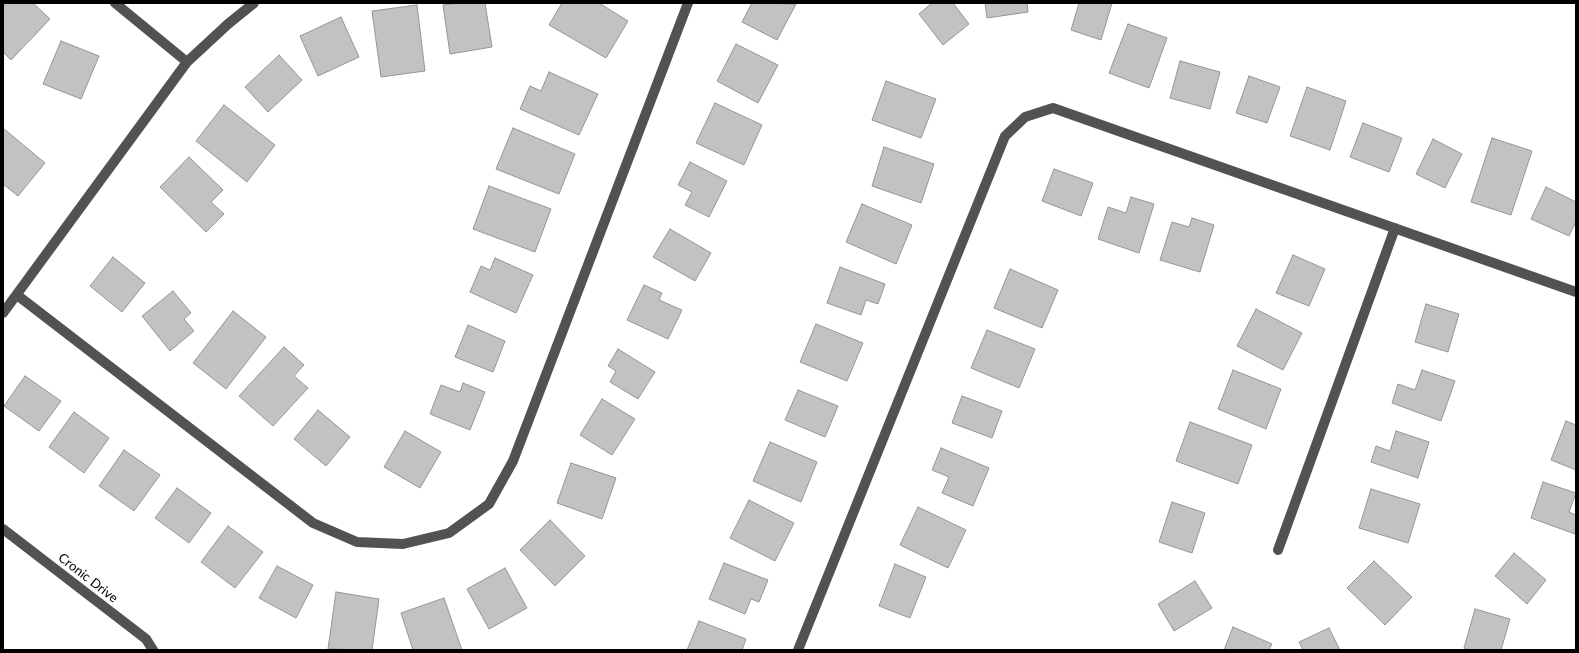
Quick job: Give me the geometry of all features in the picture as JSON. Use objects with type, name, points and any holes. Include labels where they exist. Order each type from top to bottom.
[{"type":"street","points":[[115,3],[187,62]]},
{"type":"street","points":[[3,313],[187,62],[228,24],[254,3]]},
{"type":"street","points":[[17,295],[313,523],[357,542],[403,544],[449,533],[489,504],[513,461],[688,3]]},
{"type":"street","points":[[798,650],[1005,136],[1024,117],[1052,108],[1576,292]]},
{"type":"street","points":[[1278,550],[1395,228]]},
{"type":"street","name":"Cronic Drive","points":[[3,528],[146,639],[153,650]]},
{"type":"building","points":[[7,3],[33,3],[50,19],[11,60],[3,52],[3,7]]},
{"type":"building","points":[[458,3],[485,3],[492,47],[450,54],[443,5]]},
{"type":"building","points":[[562,3],[599,3],[628,21],[606,58],[549,25]]},
{"type":"building","points":[[752,3],[796,4],[777,40],[742,22]]},
{"type":"building","points":[[932,3],[953,3],[969,24],[943,45],[919,14]]},
{"type":"building","points":[[985,3],[1027,3],[1028,12],[987,18]]},
{"type":"building","points":[[1079,3],[1112,3],[1101,40],[1071,30]]},
{"type":"building","points":[[417,5],[425,71],[381,77],[372,11]]},
{"type":"building","points":[[341,17],[359,57],[318,76],[300,36]]},
{"type":"building","points":[[1128,24],[1167,38],[1149,88],[1109,73]]},
{"type":"building","points":[[61,41],[99,56],[81,99],[43,84]]},
{"type":"building","points":[[736,44],[778,65],[758,103],[717,81]]},
{"type":"building","points":[[279,55],[302,80],[268,112],[245,87]]},
{"type":"building","points":[[1180,61],[1220,72],[1210,109],[1170,98]]},
{"type":"building","points":[[549,72],[598,94],[579,135],[520,109],[530,86],[541,91]]},
{"type":"building","points":[[1249,76],[1280,87],[1267,123],[1236,113]]},
{"type":"building","points":[[886,81],[936,99],[921,138],[872,120]]},
{"type":"building","points":[[1307,87],[1346,101],[1330,150],[1290,136]]},
{"type":"building","points":[[715,103],[762,125],[744,165],[696,143]]},
{"type":"building","points":[[224,105],[275,145],[247,182],[196,141]]},
{"type":"building","points":[[1363,123],[1402,138],[1389,172],[1350,157]]},
{"type":"building","points":[[3,128],[45,163],[18,196],[3,184]]},
{"type":"building","points":[[513,128],[575,154],[559,194],[496,169]]},
{"type":"building","points":[[1492,138],[1532,151],[1511,215],[1471,202]]},
{"type":"building","points":[[1433,139],[1462,154],[1445,188],[1416,174]]},
{"type":"building","points":[[884,147],[934,164],[921,203],[872,186]]},
{"type":"building","points":[[189,157],[223,190],[211,202],[224,214],[206,232],[160,187]]},
{"type":"building","points":[[690,162],[727,181],[709,217],[685,205],[692,192],[678,185]]},
{"type":"building","points":[[1054,169],[1093,183],[1081,216],[1042,201]]},
{"type":"building","points":[[489,186],[551,209],[535,252],[473,229]]},
{"type":"building","points":[[1546,187],[1576,202],[1576,221],[1569,236],[1531,219]]},
{"type":"building","points":[[1131,197],[1154,204],[1139,253],[1098,239],[1108,207],[1126,213]]},
{"type":"building","points":[[862,204],[912,225],[896,264],[846,242]]},
{"type":"building","points":[[1192,218],[1214,225],[1200,272],[1160,260],[1172,222],[1189,227]]},
{"type":"building","points":[[670,229],[711,253],[695,281],[653,257]]},
{"type":"building","points":[[1293,255],[1325,269],[1309,306],[1276,293]]},
{"type":"building","points":[[113,257],[145,283],[122,312],[90,286]]},
{"type":"building","points":[[495,258],[533,275],[516,313],[470,292],[481,266],[490,270]]},
{"type":"building","points":[[840,267],[885,284],[878,304],[866,300],[861,315],[827,303]]},
{"type":"building","points":[[1010,269],[1058,290],[1042,328],[994,308]]},
{"type":"building","points":[[644,285],[662,293],[659,300],[682,310],[668,339],[627,320]]},
{"type":"building","points":[[173,291],[191,313],[184,319],[194,331],[170,351],[142,316]]},
{"type":"building","points":[[1426,304],[1459,314],[1448,352],[1415,342]]},
{"type":"building","points":[[1256,309],[1302,333],[1283,370],[1237,346]]},
{"type":"building","points":[[233,311],[266,337],[226,389],[193,363]]},
{"type":"building","points":[[816,324],[863,343],[847,381],[800,362]]},
{"type":"building","points":[[468,325],[505,341],[493,372],[455,357]]},
{"type":"building","points":[[987,330],[1035,349],[1019,388],[971,368]]},
{"type":"building","points":[[284,347],[304,365],[294,376],[308,388],[273,426],[239,396]]},
{"type":"building","points":[[618,349],[655,372],[638,399],[610,382],[616,371],[608,366]]},
{"type":"building","points":[[1233,370],[1281,389],[1266,429],[1218,409]]},
{"type":"building","points":[[1422,370],[1455,381],[1441,421],[1392,403],[1398,384],[1415,390]]},
{"type":"building","points":[[25,376],[61,401],[39,431],[4,406]]},
{"type":"building","points":[[463,383],[485,392],[470,430],[430,414],[441,385],[460,392]]},
{"type":"building","points":[[798,390],[838,406],[825,437],[785,420]]},
{"type":"building","points":[[962,396],[1002,411],[992,438],[952,423]]},
{"type":"building","points":[[602,399],[635,419],[612,455],[580,435]]},
{"type":"building","points":[[318,410],[350,437],[326,466],[294,439]]},
{"type":"building","points":[[74,412],[109,438],[84,473],[49,447]]},
{"type":"building","points":[[1566,421],[1576,425],[1576,470],[1551,460]]},
{"type":"building","points":[[1190,422],[1252,445],[1238,484],[1176,461]]},
{"type":"building","points":[[405,431],[441,452],[420,488],[384,467]]},
{"type":"building","points":[[1396,431],[1429,442],[1418,478],[1371,462],[1376,446],[1390,451]]},
{"type":"building","points":[[770,442],[817,462],[801,502],[753,481]]},
{"type":"building","points":[[941,448],[989,468],[973,506],[942,493],[949,477],[932,470]]},
{"type":"building","points":[[124,450],[160,475],[134,511],[99,486]]},
{"type":"building","points":[[571,463],[616,478],[602,519],[557,503]]},
{"type":"building","points":[[1543,482],[1576,493],[1569,512],[1576,515],[1575,534],[1531,518]]},
{"type":"building","points":[[177,488],[211,513],[189,543],[155,518]]},
{"type":"building","points":[[1371,489],[1420,504],[1408,543],[1359,528]]},
{"type":"building","points":[[749,500],[794,523],[775,561],[730,538]]},
{"type":"building","points":[[1172,502],[1205,513],[1192,553],[1159,542]]},
{"type":"building","points":[[918,507],[966,530],[948,568],[900,545]]},
{"type":"building","points":[[550,520],[585,556],[555,586],[520,550]]},
{"type":"building","points":[[228,526],[263,552],[235,588],[201,562]]},
{"type":"building","points":[[1514,553],[1546,580],[1527,604],[1495,576]]},
{"type":"building","points":[[1374,561],[1412,597],[1385,625],[1347,588]]},
{"type":"building","points":[[724,563],[768,580],[759,602],[751,599],[745,614],[709,599]]},
{"type":"building","points":[[895,564],[926,577],[910,618],[879,606]]},
{"type":"building","points":[[277,566],[313,585],[296,618],[259,598]]},
{"type":"building","points":[[505,568],[527,608],[489,629],[467,589]]},
{"type":"building","points":[[1195,581],[1212,608],[1174,631],[1158,604]]},
{"type":"building","points":[[336,592],[379,599],[372,650],[328,649]]},
{"type":"building","points":[[444,598],[462,650],[413,650],[401,613]]},
{"type":"building","points":[[1475,609],[1510,619],[1501,650],[1470,650],[1464,648]]},
{"type":"building","points":[[699,621],[746,639],[742,650],[687,650]]},
{"type":"building","points":[[1233,627],[1272,644],[1269,650],[1224,650]]},
{"type":"building","points":[[1329,628],[1340,650],[1303,650],[1299,642]]}]
